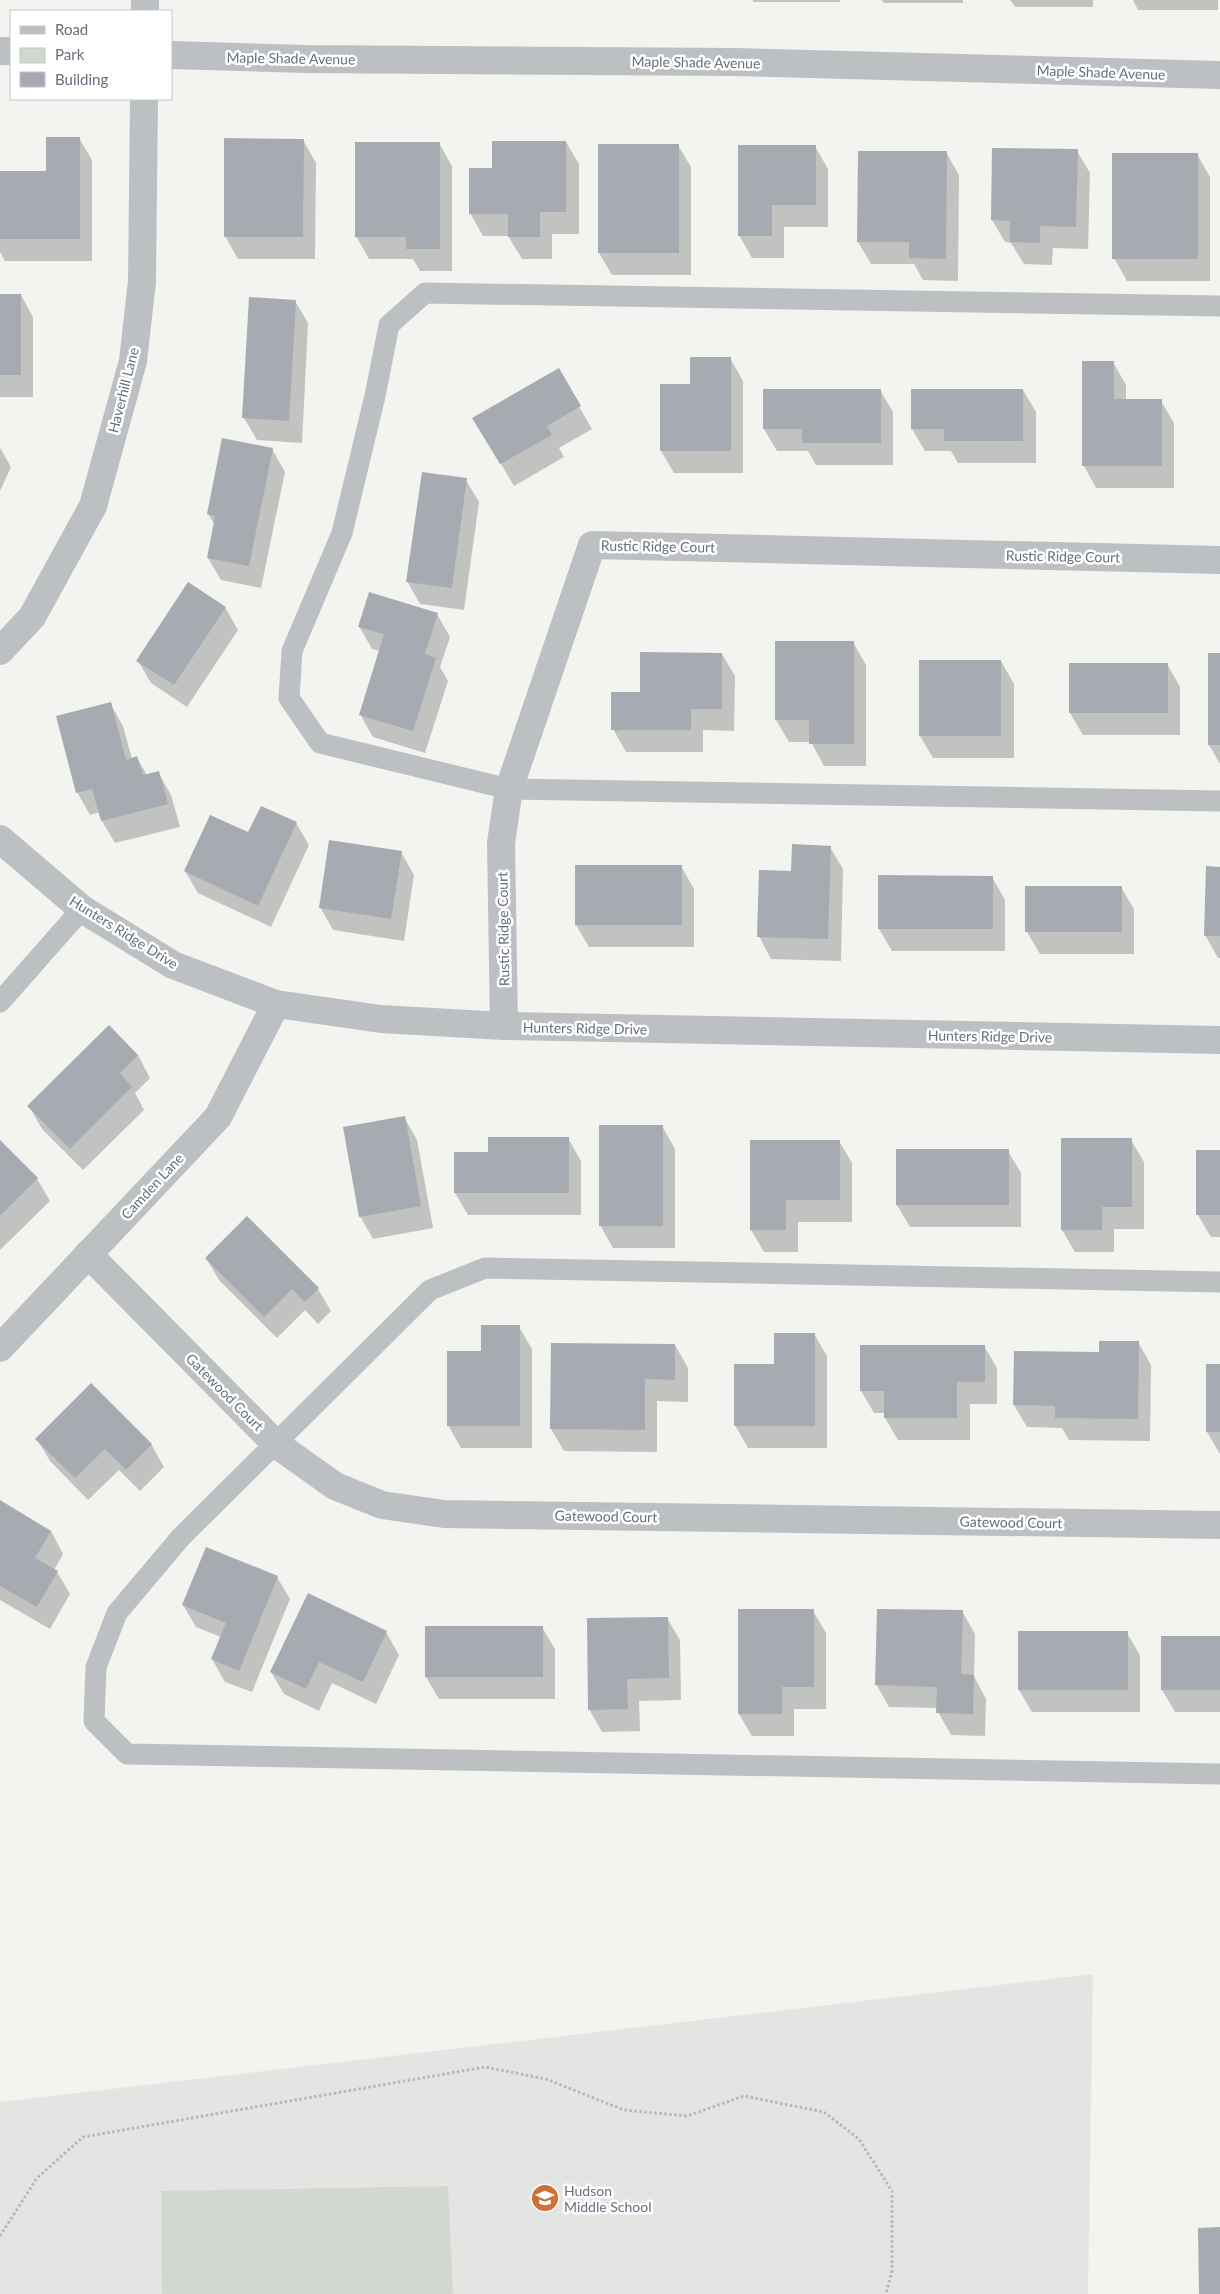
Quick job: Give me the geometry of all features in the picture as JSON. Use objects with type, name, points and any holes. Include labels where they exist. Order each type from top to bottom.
[{"type":"street","name":"Maple Shade Avenue","points":[[172,55],[306,60],[735,62],[1220,75]]},
{"type":"street","name":"Haverhill Lane","points":[[0,651],[32,617],[93,506],[133,361],[142,281],[144,100]]},
{"type":"street","name":"Rustic Ridge Court","points":[[504,1026],[501,843],[509,789],[592,545],[1220,560]]},
{"type":"street","name":"Hunters Ridge Drive","points":[[0,839],[82,909],[173,965],[276,1004],[381,1019],[504,1026],[1220,1040]]},
{"type":"street","name":"Camden Lane","points":[[0,1348],[218,1117],[276,1004]]},
{"type":"street","name":"Gatewood Court","points":[[88,1254],[276,1444],[335,1486],[382,1505],[444,1514],[1220,1525]]},
{"type":"lane","points":[[1220,306],[425,293],[389,325],[376,396],[342,533],[292,651],[290,698],[320,742],[509,789],[1220,801]]},
{"type":"lane","points":[[0,1002],[82,909]]},
{"type":"lane","points":[[1220,1282],[485,1268],[430,1290],[182,1537],[117,1612],[96,1667],[94,1721],[127,1754],[1220,1774]]},
{"type":"path","points":[[0,2236],[37,2178],[83,2137],[485,2067],[546,2079],[624,2110],[687,2116],[744,2096],[824,2112],[859,2139],[892,2191],[892,2271],[886,2294]]},
{"type":"shaded area","name":"Hudson Middle School","points":[[1093,1974],[1088,2294],[0,2294],[0,2102]]},
{"type":"green space","points":[[448,2186],[453,2294],[162,2294],[161,2191]]},
{"type":"building","points":[[46,137],[80,137],[80,239],[0,239],[0,171],[46,171]]},
{"type":"building","points":[[224,138],[304,139],[303,237],[224,237]]},
{"type":"building","points":[[492,141],[566,141],[566,212],[540,212],[540,237],[508,237],[508,214],[469,214],[469,168],[492,168]]},
{"type":"building","points":[[355,142],[440,142],[440,249],[406,249],[406,237],[355,237]]},
{"type":"building","points":[[598,144],[679,144],[679,253],[598,253]]},
{"type":"building","points":[[738,145],[816,145],[816,205],[772,205],[772,236],[738,236]]},
{"type":"building","points":[[992,148],[1078,149],[1076,227],[1040,226],[1040,243],[1010,242],[1010,221],[991,220]]},
{"type":"building","points":[[858,151],[947,151],[946,259],[909,258],[909,242],[857,242]]},
{"type":"building","points":[[1112,153],[1198,153],[1198,259],[1112,259]]},
{"type":"building","points":[[0,294],[21,294],[21,375],[0,375]]},
{"type":"building","points":[[249,297],[296,300],[289,421],[242,418]]},
{"type":"building","points":[[690,357],[731,357],[731,451],[660,451],[660,384],[690,384]]},
{"type":"building","points":[[1082,361],[1114,361],[1114,399],[1162,399],[1162,466],[1082,466]]},
{"type":"building","points":[[559,368],[581,406],[547,426],[552,435],[500,464],[472,418]]},
{"type":"building","points":[[763,389],[881,389],[881,443],[802,443],[802,429],[763,429]]},
{"type":"building","points":[[911,389],[1023,389],[1023,441],[944,441],[944,429],[911,429]]},
{"type":"building","points":[[222,438],[273,448],[249,566],[207,558],[215,516],[207,514]]},
{"type":"building","points":[[422,472],[467,478],[452,588],[406,582]]},
{"type":"building","points":[[188,582],[226,607],[174,685],[136,661]]},
{"type":"building","points":[[369,592],[438,613],[425,654],[436,658],[413,731],[359,715],[384,634],[358,627]]},
{"type":"building","points":[[775,641],[854,641],[854,744],[809,744],[809,720],[775,720]]},
{"type":"building","points":[[640,652],[722,653],[722,709],[691,709],[691,730],[611,730],[611,692],[640,692]]},
{"type":"building","points":[[1208,653],[1220,653],[1220,745],[1208,745]]},
{"type":"building","points":[[919,660],[1001,660],[1001,736],[919,736]]},
{"type":"building","points":[[1069,663],[1168,663],[1168,713],[1069,713]]},
{"type":"building","points":[[111,702],[126,760],[137,756],[143,775],[159,771],[168,804],[101,821],[92,789],[76,793],[56,716]]},
{"type":"building","points":[[261,806],[297,822],[258,906],[184,871],[210,815],[248,832]]},
{"type":"building","points":[[329,840],[402,851],[391,919],[319,908]]},
{"type":"building","points":[[792,844],[831,846],[828,939],[757,937],[759,870],[791,871]]},
{"type":"building","points":[[575,865],[682,865],[682,925],[575,925]]},
{"type":"building","points":[[1206,866],[1220,867],[1220,936],[1204,936]]},
{"type":"building","points":[[878,875],[993,876],[993,929],[878,929]]},
{"type":"building","points":[[1025,886],[1122,886],[1122,932],[1025,932]]},
{"type":"building","points":[[109,1025],[138,1055],[120,1073],[132,1087],[70,1149],[27,1106]]},
{"type":"building","points":[[405,1116],[421,1206],[359,1217],[343,1127]]},
{"type":"building","points":[[599,1125],[663,1125],[663,1226],[599,1226]]},
{"type":"building","points":[[488,1137],[569,1137],[569,1193],[454,1193],[454,1152],[488,1152]]},
{"type":"building","points":[[1061,1138],[1132,1138],[1132,1207],[1102,1207],[1102,1230],[1061,1230]]},
{"type":"building","points":[[0,1140],[38,1178],[0,1216]]},
{"type":"building","points":[[750,1140],[840,1140],[840,1200],[786,1200],[786,1230],[750,1230]]},
{"type":"building","points":[[896,1149],[1009,1149],[1009,1205],[896,1205]]},
{"type":"building","points":[[1196,1150],[1220,1150],[1220,1215],[1196,1215]]},
{"type":"building","points":[[247,1216],[319,1288],[305,1302],[292,1289],[264,1317],[205,1258]]},
{"type":"building","points":[[481,1325],[520,1325],[520,1426],[447,1426],[447,1351],[481,1351]]},
{"type":"building","points":[[774,1333],[815,1333],[815,1426],[734,1426],[734,1364],[774,1364]]},
{"type":"building","points":[[1099,1341],[1139,1341],[1138,1419],[1055,1418],[1055,1406],[1013,1405],[1014,1351],[1099,1352]]},
{"type":"building","points":[[551,1343],[675,1344],[675,1380],[645,1379],[645,1430],[550,1429]]},
{"type":"building","points":[[860,1345],[985,1345],[985,1382],[957,1382],[957,1418],[884,1418],[884,1391],[860,1391]]},
{"type":"building","points":[[1206,1364],[1220,1364],[1220,1432],[1206,1432]]},
{"type":"building","points":[[91,1383],[152,1444],[126,1470],[105,1449],[75,1478],[35,1439]]},
{"type":"building","points":[[0,1500],[51,1531],[35,1558],[58,1571],[37,1607],[0,1586]]},
{"type":"building","points":[[206,1547],[278,1576],[239,1671],[211,1659],[226,1623],[182,1605]]},
{"type":"building","points":[[308,1593],[387,1631],[363,1682],[319,1662],[306,1689],[270,1672]]},
{"type":"building","points":[[738,1609],[814,1609],[814,1687],[782,1687],[782,1714],[738,1714]]},
{"type":"building","points":[[877,1609],[963,1610],[961,1674],[974,1675],[973,1714],[936,1713],[937,1687],[875,1685]]},
{"type":"building","points":[[668,1617],[669,1678],[627,1679],[628,1709],[588,1710],[587,1618]]},
{"type":"building","points":[[425,1626],[543,1626],[543,1677],[425,1677]]},
{"type":"building","points":[[1018,1631],[1128,1631],[1128,1690],[1018,1690]]},
{"type":"building","points":[[1161,1636],[1220,1636],[1220,1690],[1161,1690]]},
{"type":"building","points":[[1220,2227],[1220,2294],[1199,2294],[1198,2228]]},
{"type":"place","name":"Hudson Middle School","points":[[545,2198]]}]
